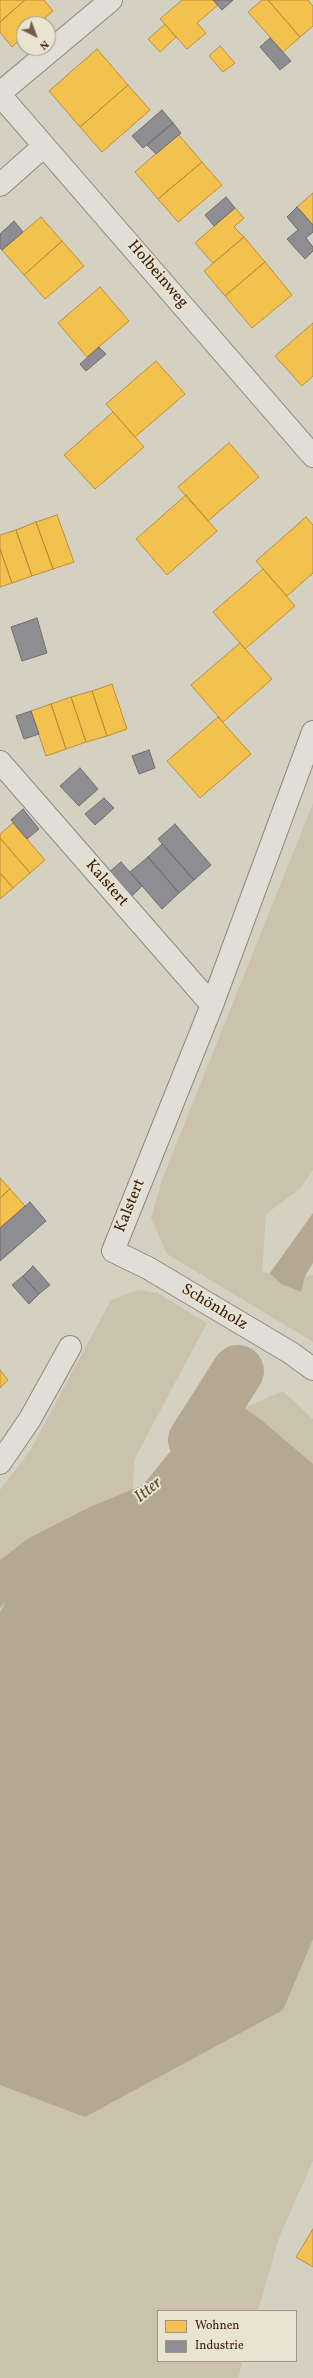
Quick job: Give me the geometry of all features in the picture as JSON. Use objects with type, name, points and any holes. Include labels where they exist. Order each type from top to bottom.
[{"type":"street","points":[[0,94],[111,0]]},
{"type":"street","name":"Holbeinweg","points":[[0,94],[313,456]]},
{"type":"street","points":[[0,185],[44,146]]},
{"type":"street","name":"Kalstert","points":[[113,1251],[212,1005],[313,732]]},
{"type":"street","name":"Kalstert","points":[[0,762],[212,1005]]},
{"type":"street","name":"Schönholz","points":[[113,1251],[148,1268],[291,1353],[313,1369]]},
{"type":"street","points":[[0,1464],[30,1419],[70,1347]]},
{"type":"shaded area","points":[[313,803],[313,1170],[300,1189],[266,1214],[262,1272],[270,1273],[281,1284],[301,1292],[305,1276],[313,1275],[313,1342],[167,1254],[151,1218],[163,1177]]},
{"type":"shaded area","points":[[138,1290],[158,1293],[207,1323],[134,1460],[132,1526],[231,1399],[248,1406],[283,1391],[313,1419],[313,2161],[279,2238],[258,2310],[157,2310],[157,2362],[243,2362],[238,2378],[0,2378],[0,1490],[31,1449],[111,1300]]},
{"type":"water","points":[[313,1213],[313,1263],[305,1276],[301,1292],[281,1284],[270,1273]]},
{"type":"water","points":[[220,1374],[240,1384],[231,1399],[260,1419],[313,1464],[313,1939],[283,2010],[85,2117],[0,2085],[0,1613],[6,1601],[0,1608],[0,1560],[29,1538],[90,1507],[143,1485],[196,1420],[218,1386]]},
{"type":"building: Wohnen","points":[[0,0],[25,0],[0,22]]},
{"type":"building: Wohnen","points":[[25,0],[44,0],[53,11],[47,16],[16,16],[16,43],[12,47],[0,32],[0,22]]},
{"type":"building: Wohnen","points":[[182,0],[213,0],[218,5],[197,23],[206,33],[187,49],[160,19]]},
{"type":"building: Wohnen","points":[[262,0],[268,0],[300,37],[283,52],[248,12]]},
{"type":"building: Wohnen","points":[[268,0],[308,0],[313,6],[313,26],[300,37]]},
{"type":"building: Wohnen","points":[[165,24],[176,37],[160,52],[148,39]]},
{"type":"building: Wohnen","points":[[220,46],[235,63],[223,72],[209,56]]},
{"type":"building: Wohnen","points":[[97,49],[128,85],[80,127],[49,91]]},
{"type":"building: Wohnen","points":[[128,85],[150,110],[102,152],[80,127]]},
{"type":"building: Wohnen","points":[[178,134],[202,162],[158,199],[135,172]]},
{"type":"building: Wohnen","points":[[202,162],[222,185],[178,222],[158,199]]},
{"type":"building: Wohnen","points":[[313,193],[313,225],[297,207]]},
{"type":"building: Wohnen","points":[[235,208],[244,218],[234,227],[244,237],[213,263],[195,243]]},
{"type":"building: Wohnen","points":[[41,217],[62,241],[24,275],[2,250]]},
{"type":"building: Wohnen","points":[[244,237],[265,262],[225,296],[204,271]]},
{"type":"building: Wohnen","points":[[62,241],[84,266],[45,299],[24,275]]},
{"type":"building: Wohnen","points":[[265,262],[292,295],[252,328],[225,296]]},
{"type":"building: Wohnen","points":[[100,287],[129,321],[87,357],[58,323]]},
{"type":"building: Wohnen","points":[[313,323],[313,376],[302,386],[275,356]]},
{"type":"building: Wohnen","points":[[156,361],[185,394],[135,437],[106,404]]},
{"type":"building: Wohnen","points":[[113,412],[144,447],[95,489],[64,455]]},
{"type":"building: Wohnen","points":[[229,443],[259,477],[208,521],[178,487]]},
{"type":"building: Wohnen","points":[[186,495],[217,531],[167,575],[136,539]]},
{"type":"building: Wohnen","points":[[57,515],[74,562],[53,569],[36,522]]},
{"type":"building: Wohnen","points":[[306,517],[313,525],[313,573],[287,596],[256,561]]},
{"type":"building: Wohnen","points":[[36,522],[53,569],[32,576],[16,530]]},
{"type":"building: Wohnen","points":[[16,530],[32,576],[12,583],[0,549],[0,535]]},
{"type":"building: Wohnen","points":[[0,549],[12,583],[0,587]]},
{"type":"building: Wohnen","points":[[263,569],[295,606],[245,649],[213,612]]},
{"type":"building: Wohnen","points":[[240,643],[272,679],[223,722],[191,685]]},
{"type":"building: Wohnen","points":[[112,684],[127,729],[107,736],[92,691]]},
{"type":"building: Wohnen","points":[[92,691],[107,736],[86,742],[71,697]]},
{"type":"building: Wohnen","points":[[71,697],[86,742],[66,749],[51,704]]},
{"type":"building: Wohnen","points":[[51,704],[66,749],[46,756],[31,711]]},
{"type":"building: Wohnen","points":[[218,717],[251,754],[200,798],[167,761]]},
{"type":"building: Wohnen","points":[[13,823],[45,860],[30,873],[0,838],[0,834]]},
{"type":"building: Wohnen","points":[[0,838],[30,873],[13,888],[0,873]]},
{"type":"building: Wohnen","points":[[0,873],[13,888],[0,899]]},
{"type":"building: Wohnen","points":[[0,1178],[10,1189],[0,1198]]},
{"type":"building: Wohnen","points":[[10,1189],[25,1206],[0,1228],[0,1198]]},
{"type":"building: Wohnen","points":[[0,1370],[8,1380],[0,1388]]},
{"type":"building: Wohnen","points":[[313,2229],[313,2267],[296,2257]]},
{"type":"building: Industrie","points":[[213,0],[233,0],[222,10]]},
{"type":"building: Industrie","points":[[270,38],[291,61],[280,70],[260,47]]},
{"type":"building: Industrie","points":[[162,110],[173,123],[143,148],[132,136]]},
{"type":"building: Industrie","points":[[173,123],[181,133],[156,154],[147,145]]},
{"type":"building: Industrie","points":[[226,197],[235,208],[214,226],[205,215]]},
{"type":"building: Industrie","points":[[297,207],[313,225],[313,232],[306,238],[313,247],[313,251],[305,259],[287,239],[298,230],[287,217]]},
{"type":"building: Industrie","points":[[14,221],[23,232],[2,250],[0,248],[0,234]]},
{"type":"building: Industrie","points":[[99,347],[106,354],[86,371],[80,364]]},
{"type":"building: Industrie","points":[[37,618],[47,653],[22,661],[11,627]]},
{"type":"building: Industrie","points":[[31,711],[39,734],[24,739],[16,716]]},
{"type":"building: Industrie","points":[[149,750],[155,768],[139,774],[132,756]]},
{"type":"building: Industrie","points":[[80,768],[98,789],[79,806],[60,786]]},
{"type":"building: Industrie","points":[[104,798],[114,808],[95,825],[85,814]]},
{"type":"building: Industrie","points":[[23,809],[39,829],[27,839],[11,820]]},
{"type":"building: Industrie","points":[[175,824],[211,865],[194,880],[158,839]]},
{"type":"building: Industrie","points":[[162,844],[194,880],[179,893],[148,857]]},
{"type":"building: Industrie","points":[[148,857],[179,893],[162,909],[130,872]]},
{"type":"building: Industrie","points":[[121,862],[142,886],[130,898],[108,873]]},
{"type":"building: Industrie","points":[[30,1202],[46,1221],[0,1261],[0,1228]]},
{"type":"building: Industrie","points":[[33,1266],[50,1285],[39,1294],[23,1276]]},
{"type":"building: Industrie","points":[[23,1276],[39,1294],[29,1304],[12,1285]]},
{"type":"waterway","name":"Itter","points":[[194,1440],[238,1371]]}]
